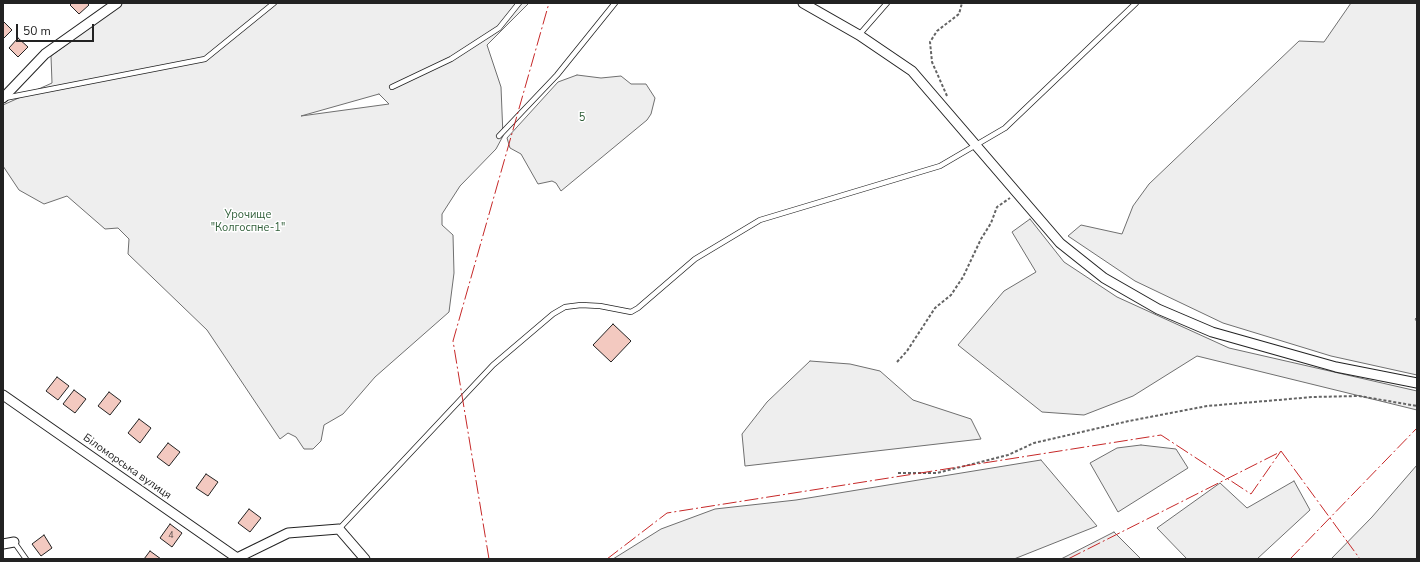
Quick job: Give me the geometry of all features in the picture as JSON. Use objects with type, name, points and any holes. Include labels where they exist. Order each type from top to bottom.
[{"type":"street","points":[[803,3],[859,35],[912,70],[1060,243],[1104,278],[1158,309],[1212,332],[1336,366],[1417,383]]},
{"type":"street","points":[[3,98],[45,54],[114,4]]},
{"type":"street","name":"Біломорська вулиця","points":[[3,395],[236,559]]},
{"type":"street","points":[[236,559],[288,533],[339,529],[365,559]]},
{"type":"street","points":[[3,544],[14,542]]},
{"type":"lane","points":[[3,98],[205,59],[274,3]]},
{"type":"lane","points":[[392,87],[451,60],[499,28],[519,3]]},
{"type":"lane","points":[[499,136],[557,75],[615,3]]},
{"type":"lane","points":[[339,529],[493,365],[553,314],[566,307],[581,305],[600,306],[631,312],[638,308],[695,259],[760,220],[940,166],[1005,128],[1136,3]]},
{"type":"lane","points":[[859,35],[883,4]]},
{"type":"lane","points":[[14,542],[26,559]]},
{"type":"path","points":[[949,102],[932,62],[930,42],[937,31],[959,14],[962,3]]},
{"type":"path","points":[[897,362],[907,352],[935,308],[951,295],[963,277],[981,239],[991,223],[997,207],[1009,198],[1019,195]]},
{"type":"path","points":[[898,472],[937,473],[1008,455],[1034,443],[1129,420],[1207,406],[1313,397],[1359,396],[1417,406]]},
{"type":"green space","name":"Урочище \"Колгоспне-1\"","points":[[123,3],[529,3],[487,45],[501,87],[503,136],[496,149],[460,186],[442,214],[442,225],[453,235],[454,273],[449,312],[375,377],[343,414],[324,425],[321,441],[313,449],[304,449],[296,437],[288,433],[280,439],[207,330],[128,254],[129,239],[118,228],[105,229],[67,196],[44,204],[19,190],[3,166],[3,105],[52,83],[51,56]],"holes":[[[379,94],[389,104],[301,116]]]},
{"type":"green space","points":[[1351,3],[1417,3],[1417,317],[1415,319],[1417,322],[1417,375],[1331,356],[1223,323],[1135,281],[1068,236],[1081,225],[1122,234],[1133,206],[1149,184],[1299,41],[1324,42]]},
{"type":"green space","name":"5","points":[[577,75],[601,78],[621,76],[631,84],[646,84],[655,98],[651,114],[647,120],[561,191],[556,183],[552,181],[538,184],[521,154],[510,148],[507,138],[558,82]]},
{"type":"green space","points":[[1030,219],[1064,262],[1117,297],[1229,348],[1417,391],[1417,410],[1197,356],[1133,396],[1084,415],[1042,412],[958,345],[1004,291],[1036,272],[1012,232]]},
{"type":"green space","points":[[810,361],[850,364],[880,371],[913,400],[971,419],[981,439],[745,466],[742,434],[767,402]]},
{"type":"green space","points":[[1141,445],[1176,449],[1188,468],[1118,512],[1090,463],[1117,448]]},
{"type":"green space","points":[[1041,460],[1097,526],[1014,559],[613,559],[661,529],[715,509],[796,500]]},
{"type":"green space","points":[[1417,465],[1417,559],[1331,559],[1372,517]]},
{"type":"green space","points":[[1294,481],[1310,510],[1257,559],[1187,559],[1157,528],[1220,483],[1247,508]]},
{"type":"green space","points":[[1114,532],[1141,559],[1061,559]]},
{"type":"building","points":[[72,3],[87,3],[89,5],[79,14],[70,5]]},
{"type":"building","points":[[3,21],[12,30],[3,39]]},
{"type":"building","points":[[18,38],[28,47],[18,57],[9,48]]},
{"type":"building","points":[[613,324],[631,341],[611,362],[593,345]]},
{"type":"building","points":[[57,377],[69,386],[58,400],[46,391]]},
{"type":"building","points":[[74,390],[86,399],[75,413],[63,404]]},
{"type":"building","points":[[109,392],[121,401],[110,415],[98,406]]},
{"type":"building","points":[[139,419],[151,428],[140,443],[128,433]]},
{"type":"building","points":[[168,443],[180,452],[169,466],[157,457]]},
{"type":"building","points":[[206,474],[218,482],[208,496],[196,488]]},
{"type":"building","points":[[249,509],[261,518],[250,532],[238,523]]},
{"type":"building","points":[[170,524],[182,533],[172,547],[160,538]]},
{"type":"building","points":[[44,535],[52,548],[41,556],[32,544]]},
{"type":"building","points":[[150,551],[161,559],[144,559]]},
{"type":"power","points":[[489,559],[453,341],[549,3]]},
{"type":"power","points":[[1290,559],[1417,428]]},
{"type":"power","points":[[607,559],[667,513],[1161,435],[1251,494],[1281,451]]},
{"type":"power","points":[[1281,451],[1360,559]]},
{"type":"power","points":[[1068,559],[1280,452]]}]
